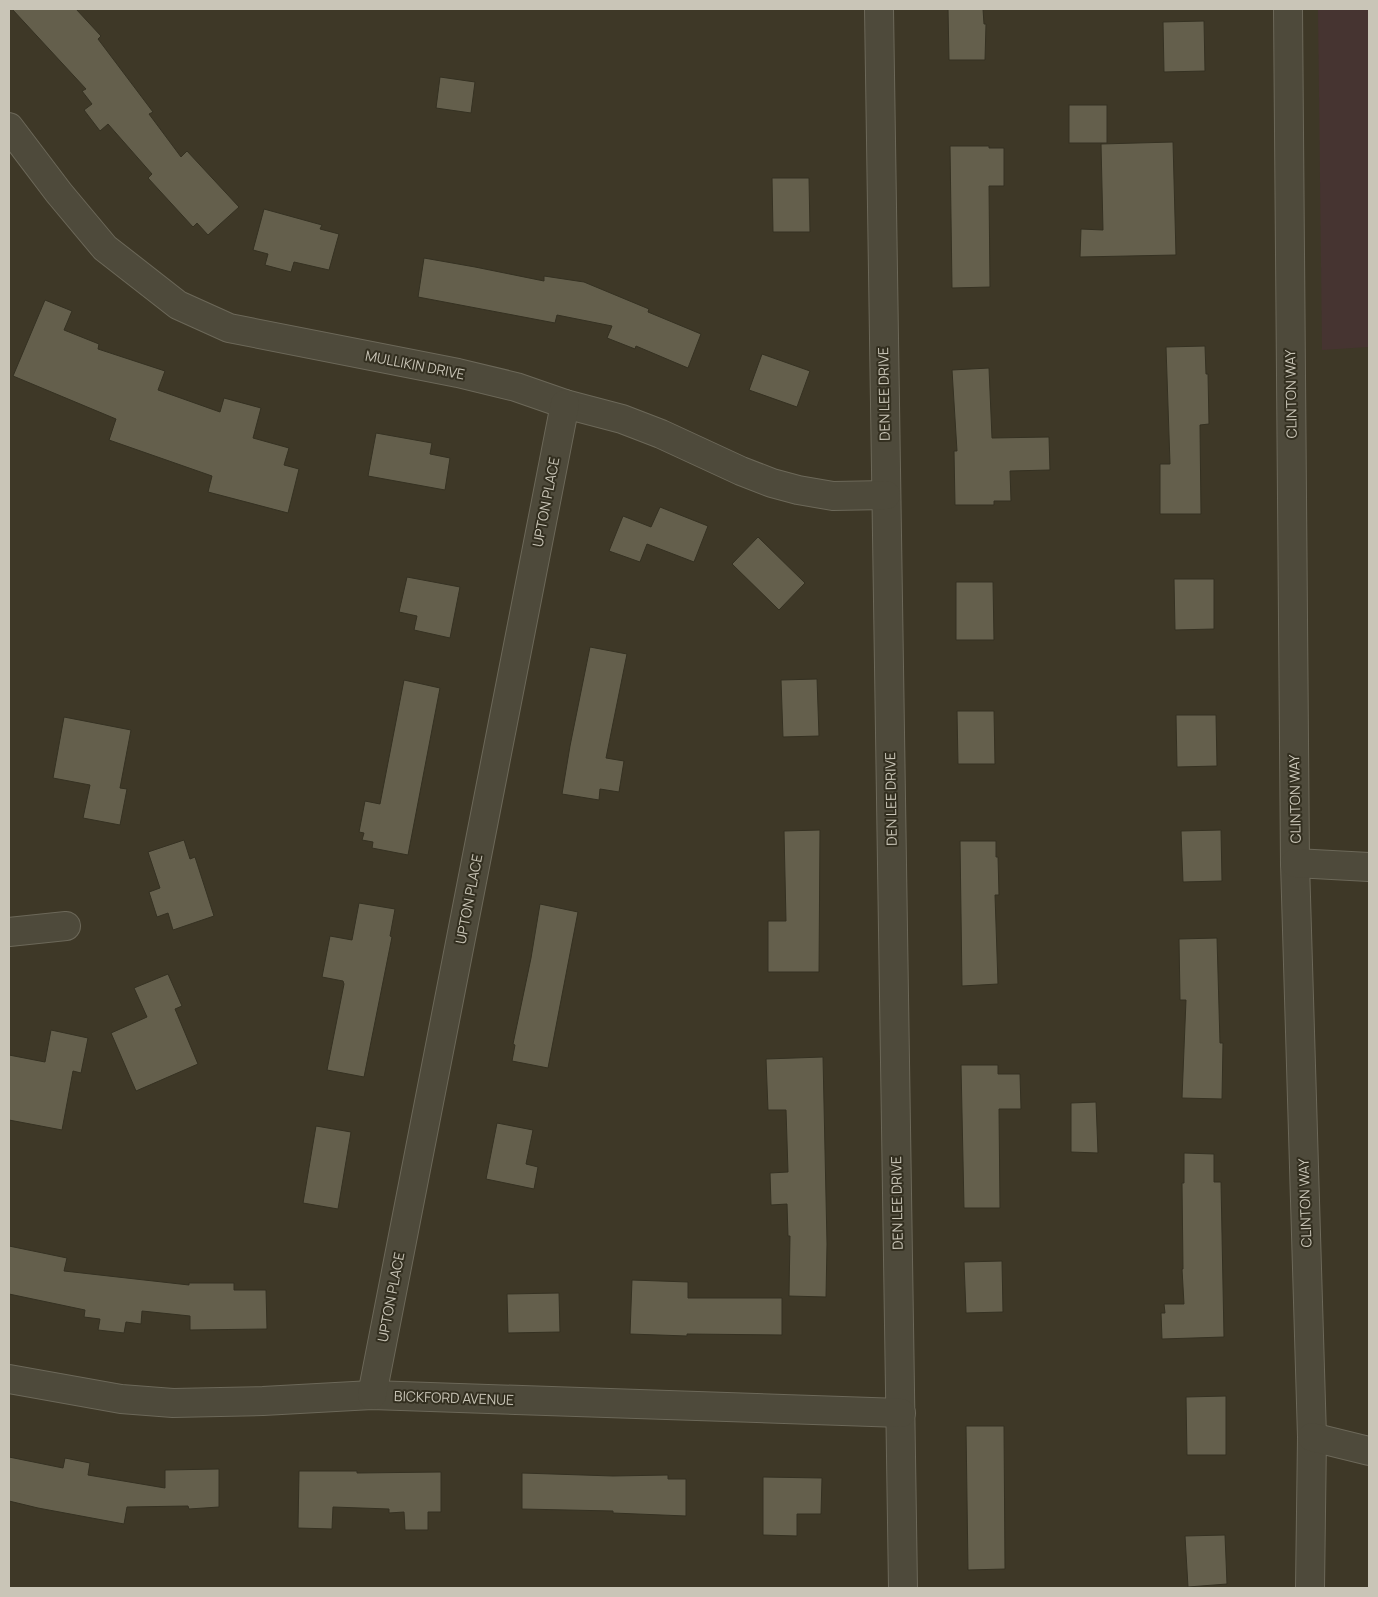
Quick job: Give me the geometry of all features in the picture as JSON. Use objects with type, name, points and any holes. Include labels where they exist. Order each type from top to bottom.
[{"type":"street","name":"DEN LEE DRIVE","points":[[879,9],[903,1588]]},
{"type":"street","name":"CLINTON WAY","points":[[1288,9],[1295,863],[1312,1437],[1310,1588]]},
{"type":"street","name":"MULLIKIN DRIVE","points":[[9,127],[59,193],[105,248],[178,306],[229,328],[458,373],[516,387],[566,404],[622,419],[661,434],[741,471],[772,483],[798,490],[833,496],[886,495]]},
{"type":"street","name":"UPTON PLACE","points":[[372,1395],[566,404]]},
{"type":"street","points":[[1295,863],[1369,866]]},
{"type":"street","points":[[9,932],[66,926]]},
{"type":"street","name":"BICKFORD AVENUE","points":[[9,1379],[121,1398],[174,1403],[263,1401],[372,1395],[901,1413]]},
{"type":"street","points":[[1312,1437],[1369,1451]]},
{"type":"shaded area","points":[[1318,9],[1369,9],[1369,347],[1322,350]]},
{"type":"building","points":[[12,9],[76,9],[101,36],[98,39],[153,112],[149,114],[181,157],[187,151],[239,207],[208,235],[197,223],[193,227],[148,178],[152,174],[108,124],[100,131],[84,110],[92,104],[82,91],[86,89]]},
{"type":"building","points":[[948,9],[983,9],[984,24],[986,24],[985,60],[949,60]]},
{"type":"building","points":[[1204,21],[1205,71],[1164,72],[1163,22]]},
{"type":"building","points":[[440,77],[475,82],[471,113],[436,108]]},
{"type":"building","points":[[1069,105],[1107,105],[1107,143],[1069,143]]},
{"type":"building","points":[[1173,142],[1176,255],[1080,257],[1081,229],[1103,230],[1101,144]]},
{"type":"building","points":[[950,146],[1004,148],[1004,186],[989,186],[990,287],[952,288]]},
{"type":"building","points":[[772,178],[809,178],[810,232],[773,232]]},
{"type":"building","points":[[264,209],[322,225],[320,229],[339,234],[329,270],[294,262],[291,272],[265,265],[268,254],[253,250]]},
{"type":"building","points":[[424,258],[544,281],[544,276],[584,282],[649,309],[648,312],[701,334],[688,368],[636,346],[635,349],[607,338],[612,326],[557,315],[555,323],[418,297]]},
{"type":"building","points":[[45,300],[72,311],[64,330],[99,344],[98,349],[165,371],[158,390],[220,412],[224,398],[261,408],[253,438],[289,448],[284,465],[299,469],[288,513],[208,492],[212,476],[109,440],[116,419],[13,376]]},
{"type":"building","points":[[1205,346],[1206,374],[1208,374],[1209,424],[1200,425],[1201,514],[1160,514],[1160,464],[1170,464],[1166,347]]},
{"type":"building","points":[[762,354],[810,371],[797,407],[749,390]]},
{"type":"building","points":[[989,368],[992,438],[1049,437],[1050,470],[1010,471],[1011,501],[994,501],[994,505],[955,505],[954,451],[957,451],[952,370]]},
{"type":"building","points":[[376,433],[432,443],[430,454],[450,458],[445,490],[368,476]]},
{"type":"building","points":[[660,507],[708,526],[694,562],[647,544],[640,562],[609,551],[623,516],[651,527]]},
{"type":"building","points":[[758,537],[805,583],[779,610],[732,564]]},
{"type":"building","points":[[407,577],[460,587],[450,638],[414,630],[417,616],[399,612]]},
{"type":"building","points":[[1174,579],[1214,579],[1214,629],[1175,630]]},
{"type":"building","points":[[956,582],[993,582],[994,640],[956,640]]},
{"type":"building","points":[[590,647],[627,654],[606,758],[624,761],[619,792],[600,789],[599,800],[562,794]]},
{"type":"building","points":[[817,679],[819,736],[783,737],[781,680]]},
{"type":"building","points":[[404,680],[440,688],[408,855],[372,848],[373,842],[362,840],[364,833],[359,832],[365,801],[380,804]]},
{"type":"building","points":[[957,711],[994,711],[995,764],[958,764]]},
{"type":"building","points":[[1176,715],[1216,715],[1217,766],[1177,767]]},
{"type":"building","points":[[64,717],[131,730],[120,788],[127,789],[120,825],[83,818],[90,785],[53,778]]},
{"type":"building","points":[[820,830],[819,972],[768,972],[768,921],[786,921],[784,831]]},
{"type":"building","points":[[1221,830],[1222,881],[1183,882],[1181,831]]},
{"type":"building","points":[[184,840],[190,859],[195,857],[214,916],[173,930],[168,913],[157,917],[149,892],[160,888],[148,852]]},
{"type":"building","points":[[960,841],[996,841],[999,895],[995,895],[998,984],[962,986]]},
{"type":"building","points":[[359,903],[395,909],[390,936],[392,937],[364,1077],[327,1070],[344,984],[343,981],[322,977],[330,936],[352,940]]},
{"type":"building","points":[[540,904],[578,912],[548,1068],[512,1061],[515,1045],[513,1044]]},
{"type":"building","points":[[1217,938],[1220,1043],[1223,1043],[1222,1099],[1182,1098],[1186,1000],[1180,1000],[1179,939]]},
{"type":"building","points":[[168,974],[182,1006],[175,1009],[198,1064],[136,1091],[111,1033],[147,1017],[134,988]]},
{"type":"building","points":[[51,1030],[88,1038],[81,1073],[73,1071],[62,1130],[9,1120],[9,1055],[45,1062]]},
{"type":"building","points":[[823,1057],[827,1244],[826,1297],[789,1296],[790,1236],[788,1236],[787,1204],[771,1205],[770,1173],[788,1172],[786,1110],[768,1110],[766,1059]]},
{"type":"building","points":[[961,1065],[998,1065],[998,1074],[1020,1074],[1021,1109],[999,1109],[1000,1208],[964,1208]]},
{"type":"building","points":[[1096,1102],[1098,1153],[1071,1152],[1071,1103]]},
{"type":"building","points":[[497,1123],[533,1130],[526,1164],[538,1167],[534,1189],[486,1179]]},
{"type":"building","points":[[316,1126],[351,1132],[338,1209],[303,1203]]},
{"type":"building","points":[[1184,1153],[1214,1154],[1214,1182],[1221,1182],[1224,1337],[1162,1339],[1161,1313],[1165,1313],[1164,1304],[1184,1304],[1182,1183],[1184,1183]]},
{"type":"building","points":[[9,1246],[67,1258],[64,1271],[189,1285],[189,1283],[234,1283],[234,1290],[266,1290],[267,1329],[190,1330],[190,1316],[142,1311],[141,1324],[126,1322],[124,1333],[98,1330],[100,1319],[84,1317],[85,1310],[9,1294]]},
{"type":"building","points":[[1002,1261],[1003,1312],[966,1313],[964,1262]]},
{"type":"building","points":[[632,1280],[688,1282],[688,1298],[782,1298],[782,1335],[687,1334],[687,1336],[630,1334]]},
{"type":"building","points":[[559,1293],[560,1332],[508,1333],[507,1294]]},
{"type":"building","points":[[1226,1396],[1226,1455],[1187,1455],[1186,1397]]},
{"type":"building","points":[[966,1426],[1004,1426],[1005,1569],[968,1570]]},
{"type":"building","points":[[9,1457],[63,1468],[65,1458],[90,1463],[88,1475],[165,1488],[165,1470],[219,1469],[219,1507],[189,1509],[188,1506],[127,1507],[124,1524],[38,1508],[9,1501]]},
{"type":"building","points":[[299,1471],[357,1471],[357,1473],[441,1472],[441,1512],[428,1512],[428,1530],[405,1530],[404,1512],[389,1513],[389,1509],[333,1507],[332,1529],[298,1528]]},
{"type":"building","points":[[522,1473],[613,1476],[668,1475],[668,1479],[686,1479],[686,1516],[613,1513],[613,1511],[522,1509]]},
{"type":"building","points":[[763,1477],[822,1478],[821,1514],[797,1514],[797,1536],[763,1535]]},
{"type":"building","points":[[1225,1535],[1227,1584],[1188,1587],[1185,1536]]}]
